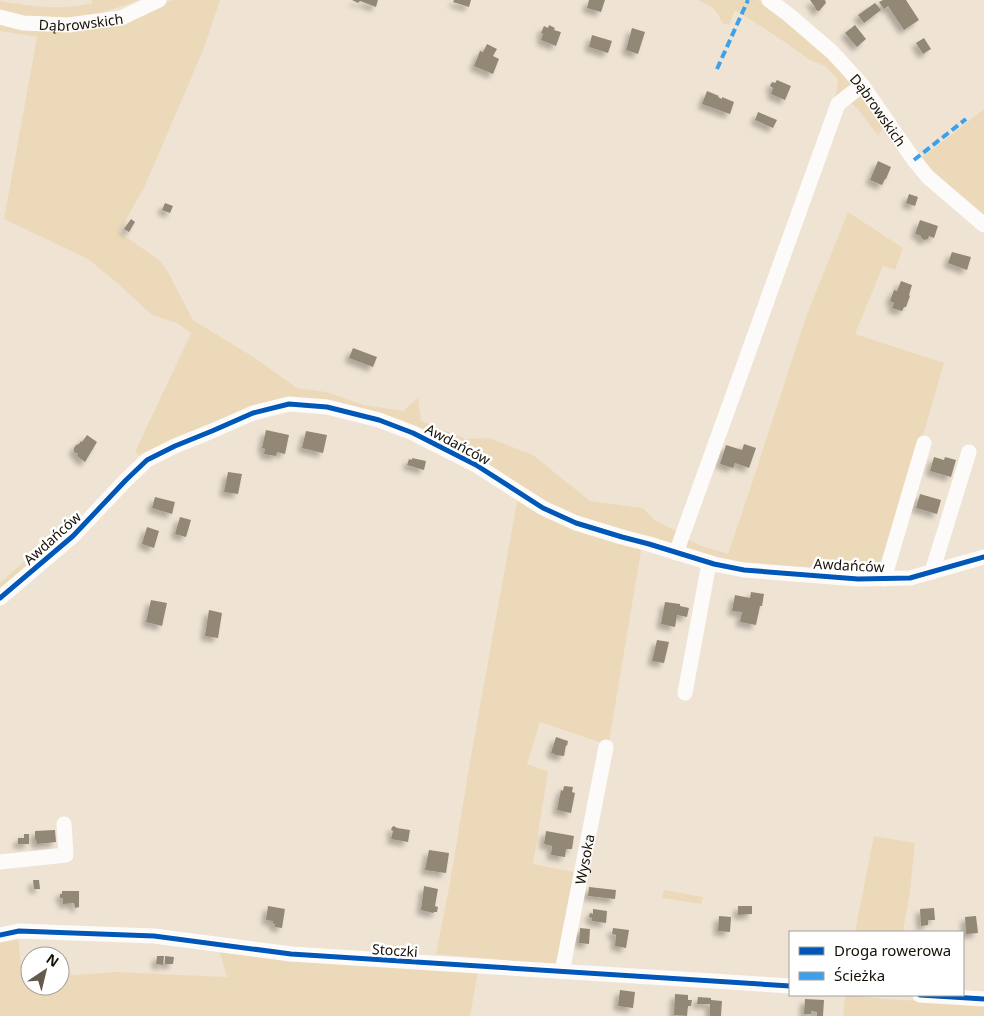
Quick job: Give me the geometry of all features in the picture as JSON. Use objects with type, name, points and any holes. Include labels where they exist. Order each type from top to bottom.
[{"type":"street","name":"Dąbrowskich","points":[[0,17],[23,23],[68,25],[120,18],[159,0]]},
{"type":"street","name":"Dąbrowskich","points":[[769,0],[832,52],[862,85],[928,177],[984,225]]},
{"type":"street","points":[[676,552],[838,104],[862,85]]},
{"type":"street","name":"Awdańców","points":[[0,598],[73,536],[147,460],[253,413],[289,404],[327,407],[379,420],[413,433],[476,465],[543,508],[576,523],[709,563],[744,570],[858,579],[884,579],[910,578],[984,557]]},
{"type":"street","points":[[884,579],[924,443]]},
{"type":"street","points":[[932,572],[969,452]]},
{"type":"street","points":[[685,693],[709,563]]},
{"type":"street","name":"Wysoka","points":[[562,972],[606,747]]},
{"type":"street","points":[[0,862],[66,855],[64,824]]},
{"type":"street","name":"Stoczki","points":[[0,936],[19,931],[154,936],[291,954],[789,986]]},
{"type":"street","points":[[936,996],[984,999]]},
{"type":"shaded area","points":[[92,0],[138,0],[97,14],[61,19],[36,18],[0,11],[0,1],[34,6],[69,7],[92,3]]},
{"type":"shaded area","points":[[172,0],[220,0],[204,48],[144,188],[119,232],[159,260],[168,272],[193,320],[255,358],[297,388],[326,392],[364,405],[403,411],[418,398],[421,421],[466,439],[489,438],[533,455],[590,501],[643,508],[654,520],[678,532],[836,94],[838,80],[825,66],[810,60],[735,10],[729,25],[722,23],[713,8],[697,0],[757,0],[766,3],[818,45],[850,79],[883,128],[878,136],[857,108],[847,100],[686,538],[699,545],[728,554],[806,317],[848,212],[903,248],[895,270],[883,266],[855,334],[944,363],[880,583],[859,586],[642,545],[609,742],[602,743],[540,722],[527,764],[548,772],[533,864],[574,872],[558,965],[436,954],[519,491],[438,442],[287,398],[144,459],[135,452],[191,333],[177,323],[152,315],[88,259],[4,219],[37,37],[0,31],[0,22],[128,21]]},
{"type":"shaded area","points":[[984,109],[984,218],[919,160]]},
{"type":"shaded area","points":[[68,529],[71,533],[0,594],[0,583],[20,565]]},
{"type":"shaded area","points":[[874,836],[915,843],[903,931],[855,931]]},
{"type":"shaded area","points":[[664,890],[703,897],[701,904],[662,898]]},
{"type":"shaded area","points":[[18,936],[20,996],[70,996],[70,975],[115,972],[227,977],[219,950],[478,972],[470,1016],[0,1016],[0,940]]},
{"type":"shaded area","points":[[845,996],[984,1005],[984,1016],[843,1016]]},
{"type":"building","points":[[352,0],[378,0],[376,7]]},
{"type":"building","points":[[454,0],[471,0],[469,7],[453,2]]},
{"type":"building","points":[[589,0],[605,0],[601,12],[587,8]]},
{"type":"building","points":[[810,0],[825,0],[826,3],[819,11],[816,10]]},
{"type":"building","points":[[883,0],[906,0],[919,20],[904,30],[888,6],[884,9],[879,2]]},
{"type":"building","points":[[875,3],[881,10],[864,23],[858,15]]},
{"type":"building","points":[[549,25],[555,28],[554,30],[561,32],[556,46],[541,40],[544,26],[548,28]]},
{"type":"building","points":[[855,25],[866,39],[857,47],[845,33]]},
{"type":"building","points":[[632,28],[645,32],[638,54],[626,50]]},
{"type":"building","points":[[592,35],[612,41],[608,53],[589,47]]},
{"type":"building","points":[[924,38],[931,49],[923,54],[916,43]]},
{"type":"building","points":[[487,44],[497,49],[493,56],[499,59],[493,74],[474,66],[480,51],[483,52]]},
{"type":"building","points":[[777,80],[791,86],[785,100],[771,94],[773,88],[770,86],[772,82],[775,83]]},
{"type":"building","points":[[707,91],[722,99],[722,97],[734,102],[730,114],[702,104]]},
{"type":"building","points":[[758,112],[777,120],[773,128],[755,120]]},
{"type":"building","points":[[878,161],[891,167],[882,185],[870,180]]},
{"type":"building","points":[[909,194],[918,197],[915,206],[906,203]]},
{"type":"building","points":[[165,203],[173,206],[170,213],[162,210]]},
{"type":"building","points":[[131,219],[135,222],[129,232],[124,229]]},
{"type":"building","points":[[920,220],[938,226],[934,238],[929,236],[925,240],[920,235],[915,234]]},
{"type":"building","points":[[952,252],[971,257],[967,270],[948,263]]},
{"type":"building","points":[[901,281],[912,285],[906,307],[902,311],[892,308],[894,303],[890,301],[894,290],[897,291]]},
{"type":"building","points":[[353,348],[377,357],[373,367],[349,358]]},
{"type":"building","points":[[266,430],[289,435],[285,454],[277,452],[276,456],[264,454],[265,449],[262,448]]},
{"type":"building","points":[[306,431],[327,435],[323,453],[302,448]]},
{"type":"building","points":[[87,435],[97,442],[85,462],[77,456],[78,454],[74,452],[74,448]]},
{"type":"building","points":[[744,444],[756,448],[749,468],[735,463],[733,468],[720,464],[726,445],[742,450]]},
{"type":"building","points":[[934,457],[944,460],[945,457],[956,460],[951,477],[930,471]]},
{"type":"building","points":[[412,458],[426,461],[424,470],[407,465],[409,459],[412,460]]},
{"type":"building","points":[[228,472],[242,474],[238,494],[224,492]]},
{"type":"building","points":[[920,494],[941,500],[937,514],[916,508]]},
{"type":"building","points":[[155,497],[175,502],[172,514],[152,508]]},
{"type":"building","points":[[180,517],[191,520],[186,537],[175,534]]},
{"type":"building","points":[[147,527],[159,531],[154,548],[142,544]]},
{"type":"building","points":[[751,592],[764,594],[756,625],[740,622],[742,612],[732,611],[735,595],[750,598]]},
{"type":"building","points":[[151,600],[167,603],[162,626],[146,622]]},
{"type":"building","points":[[665,602],[680,604],[680,606],[689,608],[687,617],[677,615],[675,627],[661,624]]},
{"type":"building","points":[[209,610],[222,613],[218,638],[205,636]]},
{"type":"building","points":[[657,640],[669,642],[664,663],[652,661]]},
{"type":"building","points":[[556,737],[568,741],[564,756],[551,753]]},
{"type":"building","points":[[564,786],[573,787],[572,792],[575,793],[571,813],[557,810],[561,790],[563,791]]},
{"type":"building","points":[[394,826],[410,830],[408,842],[391,839],[393,831],[391,830]]},
{"type":"building","points":[[55,830],[56,842],[37,844],[35,831]]},
{"type":"building","points":[[546,831],[574,836],[572,849],[566,849],[565,857],[551,855],[552,846],[544,844]]},
{"type":"building","points":[[24,834],[29,834],[29,844],[18,844],[18,838],[24,838]]},
{"type":"building","points":[[429,850],[449,853],[446,873],[425,870]]},
{"type":"building","points":[[33,880],[39,880],[40,889],[34,889]]},
{"type":"building","points":[[424,886],[438,889],[435,906],[438,907],[437,912],[421,910]]},
{"type":"building","points":[[589,887],[616,890],[615,899],[588,896]]},
{"type":"building","points":[[62,891],[79,891],[79,907],[75,908],[74,903],[63,904],[63,898],[60,898]]},
{"type":"building","points":[[268,906],[285,909],[282,928],[275,927],[275,924],[272,923],[273,921],[266,920]]},
{"type":"building","points":[[738,906],[752,906],[752,914],[738,915]]},
{"type":"building","points":[[934,908],[935,920],[928,920],[928,925],[921,926],[920,909]]},
{"type":"building","points":[[593,909],[607,911],[606,923],[592,921],[592,918],[589,917],[590,913],[593,914]]},
{"type":"building","points":[[719,916],[731,917],[730,932],[718,931]]},
{"type":"building","points":[[976,916],[978,933],[966,934],[965,917]]},
{"type":"building","points":[[580,928],[590,929],[589,944],[579,943]]},
{"type":"building","points":[[613,928],[629,930],[626,948],[615,946],[616,935],[612,934]]},
{"type":"building","points":[[157,956],[164,956],[163,965],[156,964]]},
{"type":"building","points":[[165,956],[174,957],[173,964],[165,964]]},
{"type":"building","points":[[620,990],[635,992],[633,1008],[618,1006]]},
{"type":"building","points":[[675,994],[688,995],[688,1000],[692,1000],[691,1006],[688,1006],[687,1016],[674,1015]]},
{"type":"building","points":[[698,997],[722,1001],[721,1016],[710,1016],[710,1004],[697,1004]]},
{"type":"building","points":[[805,999],[824,1000],[823,1016],[817,1016],[817,1012],[811,1011],[811,1014],[804,1014]]},
{"type":"marked path","points":[[717,69],[748,0]]},
{"type":"marked path","points":[[914,160],[966,119]]},
{"type":"cycle path","points":[[0,598],[73,536],[147,460],[253,413],[289,404],[327,407],[379,420],[413,433],[476,465],[543,508],[576,523],[714,564],[744,570],[858,579],[910,578],[984,557]]},
{"type":"cycle path","points":[[0,935],[19,931],[154,936],[291,954],[789,986]]},
{"type":"cycle path","points":[[936,996],[984,999]]}]
